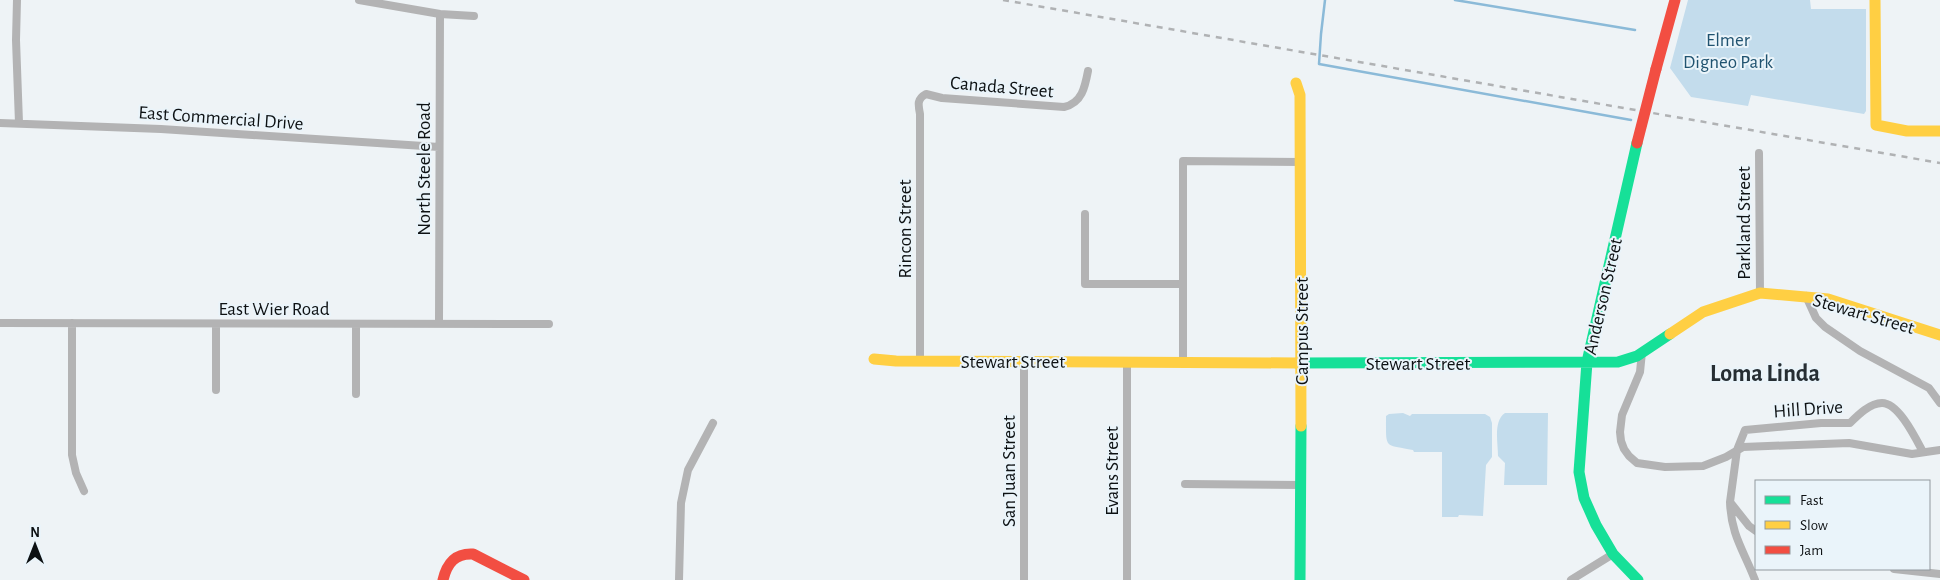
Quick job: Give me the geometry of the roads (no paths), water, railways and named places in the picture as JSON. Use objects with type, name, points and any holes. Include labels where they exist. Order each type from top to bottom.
[{"type":"street","points":[[17,0],[16,40],[20,123]]},
{"type":"street","points":[[359,0],[440,14],[474,16]]},
{"type":"street","name":"Anderson Street","points":[[1638,580],[1613,554],[1587,508],[1579,472],[1581,431],[1587,362],[1637,143],[1675,0]]},
{"type":"street","points":[[1876,0],[1876,125],[1907,131],[1940,131]]},
{"type":"street","name":"North Steele Road","points":[[439,324],[440,14]]},
{"type":"street","name":"Canada Street","points":[[921,97],[926,94],[942,98],[1071,106],[1080,97],[1088,71]]},
{"type":"street","name":"Campus Street","points":[[1296,83],[1300,95],[1301,162],[1300,580]]},
{"type":"street","name":"Rincon Street","points":[[920,361],[920,114],[918,102],[921,97]]},
{"type":"street","name":"East Commercial Drive","points":[[0,123],[161,129],[440,147]]},
{"type":"street","name":"Parkland Street","points":[[1759,153],[1760,294]]},
{"type":"street","points":[[1183,362],[1183,161],[1301,162]]},
{"type":"street","points":[[1085,214],[1085,284],[1183,284]]},
{"type":"street","name":"Stewart Street","points":[[874,359],[1024,362],[1618,362],[1642,352],[1703,312],[1760,294],[1828,299],[1940,335]]},
{"type":"street","points":[[1806,296],[1816,318],[1825,326],[1860,351],[1929,388],[1940,404]]},
{"type":"street","name":"East Wier Road","points":[[0,323],[216,325],[549,324]]},
{"type":"street","points":[[72,323],[72,455],[76,473],[84,491]]},
{"type":"street","points":[[216,325],[216,390]]},
{"type":"street","points":[[356,325],[356,394]]},
{"type":"street","points":[[1642,352],[1640,372],[1620,423],[1621,442],[1633,461],[1666,467],[1703,466],[1726,457],[1744,446],[1848,443],[1912,454],[1940,450]]},
{"type":"street","name":"San Juan Street","points":[[1024,362],[1024,580]]},
{"type":"street","name":"Evans Street","points":[[1127,362],[1127,580]]},
{"type":"street","name":"Hill Drive","points":[[1737,450],[1746,430],[1821,423],[1850,423],[1866,409],[1881,402],[1890,404],[1900,414],[1923,452]]},
{"type":"street","points":[[680,580],[681,502],[684,486],[688,470],[713,423]]},
{"type":"street","points":[[1737,450],[1730,502],[1730,521],[1741,551],[1748,560],[1755,580]]},
{"type":"street","points":[[1185,484],[1301,485]]},
{"type":"street","points":[[1730,502],[1749,526],[1755,529]]},
{"type":"street","points":[[443,580],[448,563],[456,556],[465,553],[473,554],[524,580]]},
{"type":"street","points":[[1572,580],[1613,554]]},
{"type":"street","points":[[1903,570],[1940,574]]},
{"type":"waterway","points":[[1325,0],[1319,64],[1631,120]]},
{"type":"waterway","points":[[1455,0],[1635,30]]},
{"type":"railway","points":[[1003,0],[1940,163]]},
{"type":"district","name":"Loma Linda","points":[[1765,373]]},
{"type":"park label","name":"Elmer Digneo Park","points":[[1728,50]]}]
